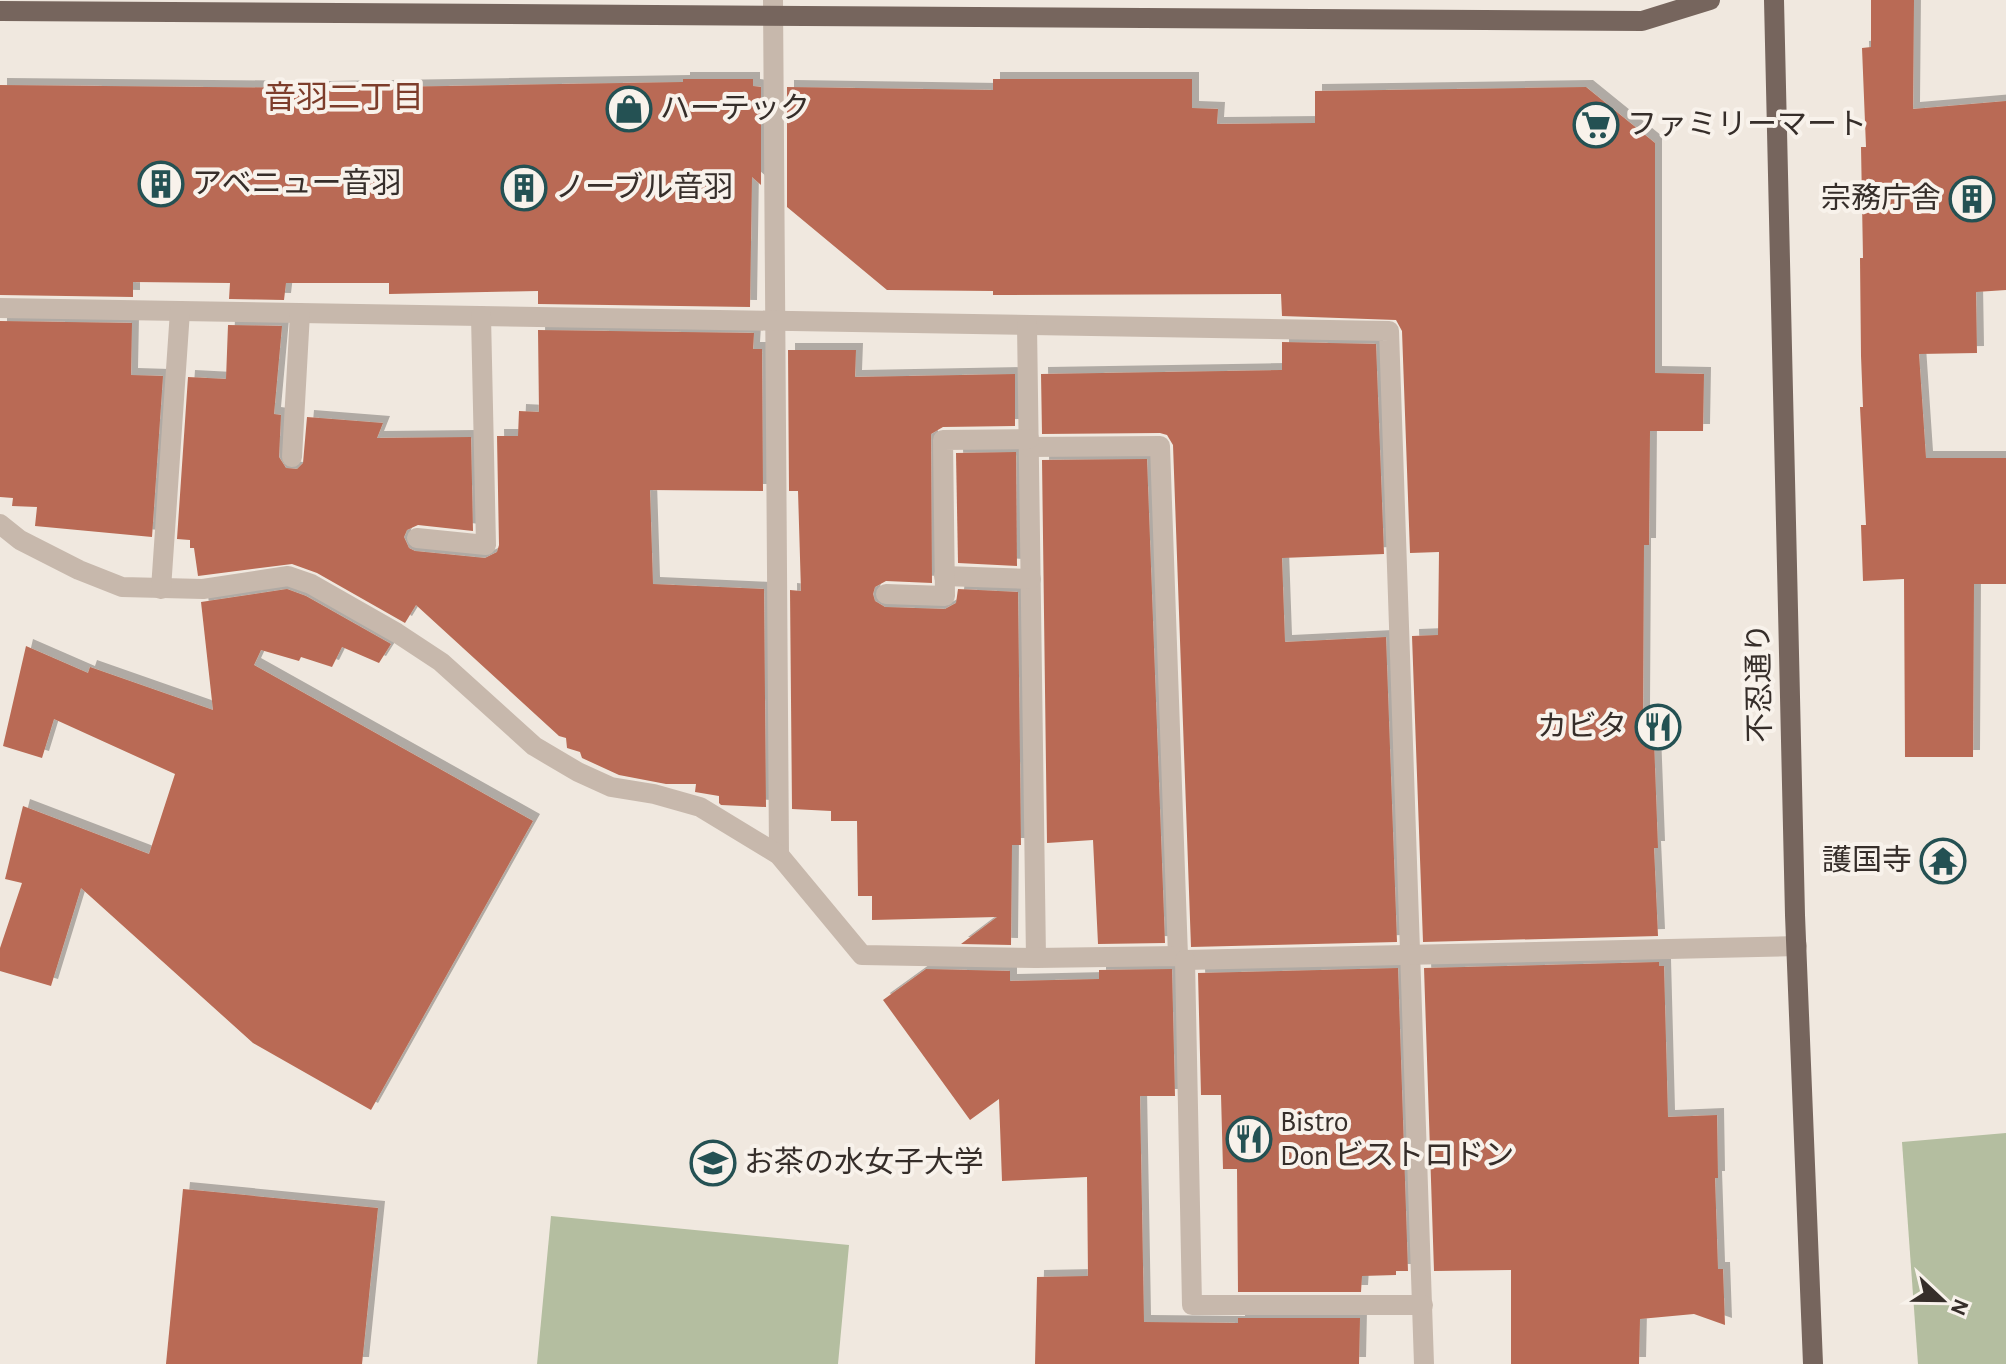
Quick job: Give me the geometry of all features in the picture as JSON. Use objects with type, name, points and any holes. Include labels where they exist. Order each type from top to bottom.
[{"type":"main road","points":[[0,11],[774,7],[1642,21],[1710,0]]},
{"type":"main road","name":"不忍通り","points":[[1774,0],[1797,946],[1813,1364]]},
{"type":"street","points":[[774,7],[779,855]]},
{"type":"street","points":[[0,308],[1389,331],[1424,1364]]},
{"type":"street","points":[[161,589],[180,311]]},
{"type":"street","points":[[292,457],[300,313]]},
{"type":"street","points":[[417,538],[486,545],[481,316]]},
{"type":"street","points":[[1027,325],[1036,958]]},
{"type":"street","points":[[886,594],[945,596],[943,440],[1160,446],[1182,958],[1192,1305],[1423,1305]]},
{"type":"street","points":[[0,524],[20,540],[79,570],[122,587],[203,589],[288,576],[311,584],[441,662],[534,746],[578,772],[611,787],[654,794],[700,807],[779,855],[862,955],[1182,958],[1797,946]]},
{"type":"street","points":[[944,576],[1031,579]]},
{"type":"green space","points":[[2006,1133],[2006,1364],[1918,1364],[1902,1142]]},
{"type":"green space","points":[[551,1216],[849,1245],[838,1364],[537,1364]]},
{"type":"building","points":[[1871,0],[1914,0],[1913,109],[2006,101],[2006,290],[1976,292],[1977,353],[1919,354],[1926,458],[2006,458],[2006,584],[1974,584],[1973,757],[1905,757],[1904,579],[1863,581],[1861,525],[1866,525],[1860,407],[1863,407],[1860,258],[1863,258],[1861,147],[1866,147],[1862,48],[1871,47]]},
{"type":"building","points":[[683,79],[753,79],[753,86],[761,87],[761,185],[752,177],[750,307],[538,304],[538,291],[389,294],[389,283],[286,283],[284,300],[229,299],[230,283],[133,282],[133,297],[0,295],[0,85],[323,88],[683,82]]},
{"type":"building","points":[[993,79],[1192,79],[1192,108],[1218,109],[1217,124],[1315,123],[1315,91],[1586,87],[1655,143],[1655,373],[1704,374],[1703,431],[1650,431],[1649,545],[1644,545],[1643,713],[1653,713],[1658,936],[1423,942],[1412,636],[1438,635],[1439,552],[1410,553],[1402,331],[1396,320],[1282,316],[1281,294],[993,295],[993,291],[887,290],[787,207],[787,87],[993,90]]},
{"type":"building","points":[[0,321],[132,323],[131,375],[163,376],[152,537],[35,526],[37,507],[12,506],[13,498],[0,497]]},
{"type":"building","points":[[228,325],[282,326],[274,414],[281,415],[279,457],[286,468],[297,469],[303,463],[307,417],[383,423],[377,438],[471,437],[473,531],[418,525],[407,530],[404,537],[409,548],[415,551],[485,558],[497,552],[499,545],[497,436],[518,436],[519,411],[539,412],[538,330],[754,333],[753,349],[762,349],[763,491],[650,490],[653,584],[764,589],[766,807],[721,805],[719,796],[695,792],[696,784],[666,784],[619,775],[582,758],[580,752],[567,748],[566,738],[559,736],[416,605],[405,623],[317,573],[292,564],[198,576],[190,540],[177,539],[188,377],[226,379]]},
{"type":"building","points":[[1282,342],[1376,344],[1384,554],[1282,558],[1285,642],[1386,637],[1397,942],[1191,947],[1173,445],[1167,435],[1160,433],[1042,434],[1041,374],[1282,370]]},
{"type":"building","points":[[788,350],[856,350],[855,377],[1015,374],[1015,426],[943,427],[931,434],[932,583],[886,581],[875,587],[873,594],[875,601],[885,607],[945,609],[956,603],[958,589],[1018,592],[1021,845],[1012,845],[1011,945],[961,944],[997,917],[872,920],[872,896],[858,896],[857,821],[831,821],[831,811],[792,809],[790,590],[801,591],[798,491],[789,491]]},
{"type":"building","points":[[1016,452],[1017,566],[958,563],[956,453]]},
{"type":"building","points":[[1147,459],[1165,943],[1098,944],[1093,840],[1047,843],[1042,460]]},
{"type":"building","points":[[287,589],[306,596],[391,644],[379,663],[342,647],[332,667],[301,657],[299,661],[261,650],[254,665],[533,821],[371,1110],[253,1043],[81,888],[51,986],[0,971],[0,948],[22,883],[5,879],[23,806],[149,854],[175,774],[54,719],[42,758],[3,746],[26,646],[88,673],[90,667],[213,710],[201,602]]},
{"type":"building","points":[[1659,962],[1659,966],[1664,966],[1668,1117],[1717,1115],[1718,1178],[1715,1178],[1718,1269],[1723,1269],[1725,1325],[1694,1314],[1640,1319],[1639,1364],[1511,1364],[1511,1270],[1434,1271],[1424,968]]},
{"type":"building","points":[[1398,968],[1408,1271],[1396,1271],[1396,1275],[1362,1276],[1361,1292],[1238,1292],[1237,1169],[1223,1169],[1221,1095],[1201,1095],[1198,973]]},
{"type":"building","points":[[926,969],[1010,971],[1010,981],[1099,979],[1099,970],[1172,969],[1175,1096],[1140,1096],[1144,1322],[1238,1323],[1238,1318],[1360,1318],[1359,1364],[1035,1364],[1037,1277],[1088,1276],[1087,1177],[1002,1181],[999,1099],[970,1120],[883,1000]]},
{"type":"building","points":[[183,1189],[378,1208],[362,1364],[166,1364]]},
{"type":"place","name":"ハーテック","points":[[629,109]]},
{"type":"place","name":"ファミリーマート","points":[[1596,125]]},
{"type":"place","name":"アベニュー音羽","points":[[161,184]]},
{"type":"place","name":"ノーブル音羽","points":[[524,188]]},
{"type":"place","name":"宗務庁舎","points":[[1972,199]]},
{"type":"place","name":"カビタ","points":[[1658,727]]},
{"type":"place","name":"護国寺","points":[[1943,861]]},
{"type":"place","name":"Bistro Don ビストロドン","points":[[1249,1139]]},
{"type":"place","name":"お茶の水女子大学","points":[[713,1163]]},
{"type":"district","name":"音羽二丁目","points":[[344,98]]}]
